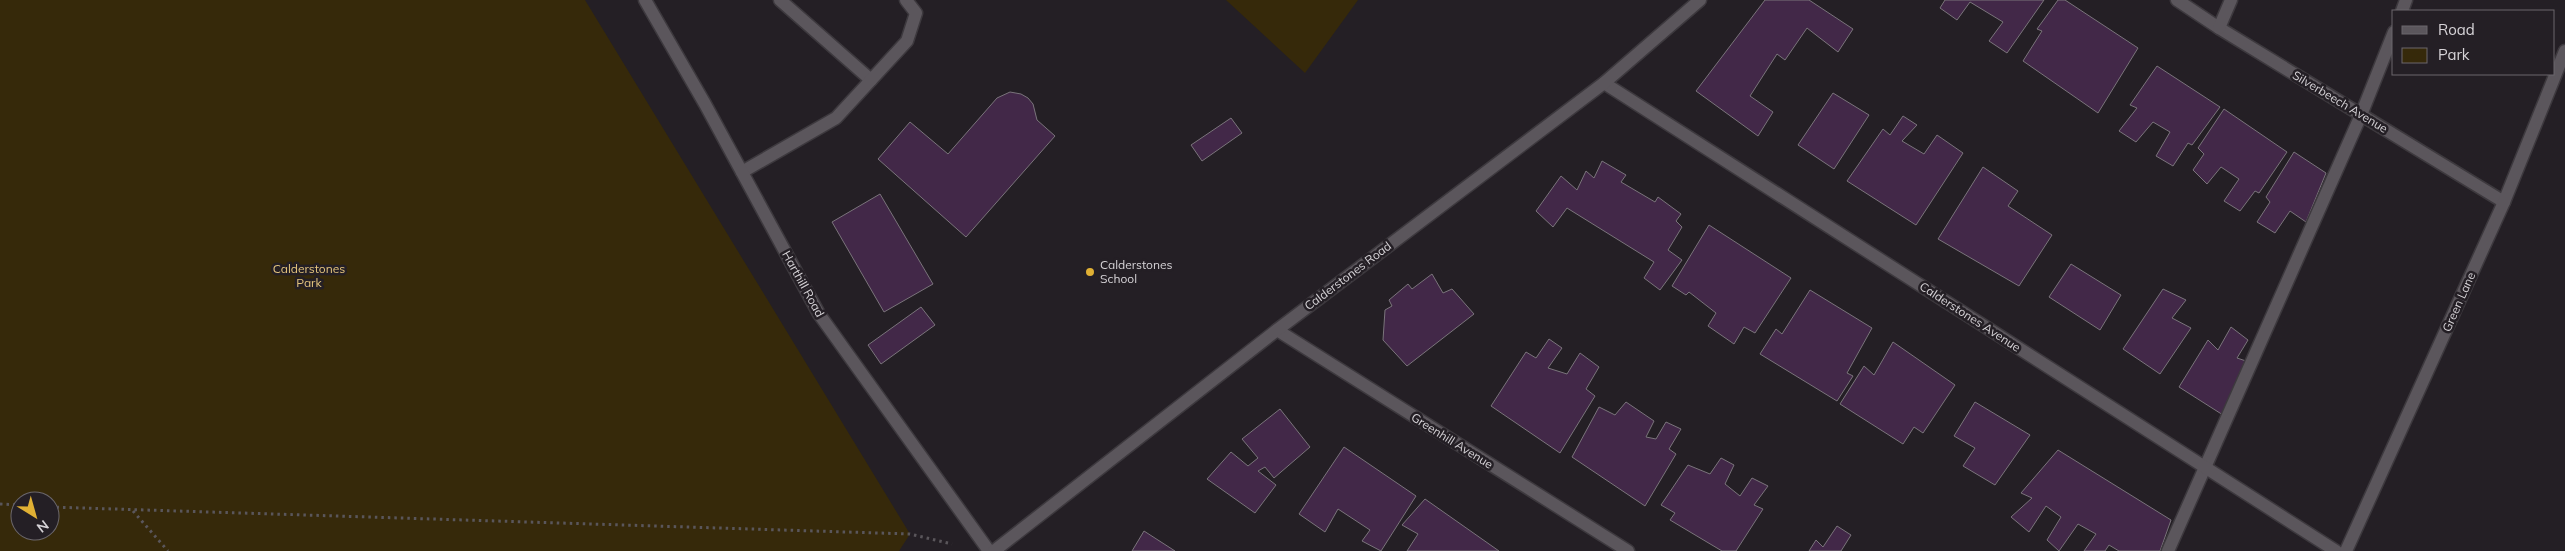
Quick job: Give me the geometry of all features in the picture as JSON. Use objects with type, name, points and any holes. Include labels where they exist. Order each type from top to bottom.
[{"type":"street","name":"Harthill Road","points":[[645,0],[819,314],[988,551]]},
{"type":"street","points":[[780,0],[871,80]]},
{"type":"street","points":[[742,172],[836,118],[907,41],[916,13],[906,0]]},
{"type":"street","name":"Calderstones Road","points":[[994,551],[1277,330],[1604,83],[1700,0]]},
{"type":"street","name":"Silverbeech Avenue","points":[[2177,0],[2218,28],[2504,202]]},
{"type":"street","points":[[2218,28],[2231,0]]},
{"type":"street","points":[[2168,551],[2361,115],[2392,37]]},
{"type":"street","name":"Green Lane","points":[[2555,75],[2565,50]]},
{"type":"street","name":"Green Lane","points":[[2346,551],[2504,202],[2555,75]]},
{"type":"street","name":"Calderstones Avenue","points":[[1604,83],[2336,551]]},
{"type":"street","name":"Greenhill Avenue","points":[[1277,330],[1628,551]]},
{"type":"path","points":[[60,507],[910,534],[953,545]]},
{"type":"path","points":[[133,511],[168,551]]},
{"type":"green space","name":"Calderstones Park","points":[[0,0],[585,0],[910,534],[899,551],[0,551]]},
{"type":"green space","points":[[1226,0],[1358,0],[1305,73]]},
{"type":"building","points":[[1765,0],[1809,0],[1853,29],[1838,52],[1807,28],[1785,60],[1777,54],[1750,96],[1773,112],[1758,136],[1696,91]]},
{"type":"building","points":[[1945,0],[2044,0],[2007,53],[1989,41],[2003,22],[1970,2],[1957,20],[1940,8]]},
{"type":"building","points":[[2058,0],[2065,0],[2138,48],[2098,113],[2023,61],[2042,31],[2037,29]]},
{"type":"building","points":[[2157,66],[2220,107],[2192,145],[2188,143],[2173,166],[2156,156],[2170,132],[2153,122],[2136,142],[2119,131],[2137,108],[2130,105]]},
{"type":"building","points":[[1010,92],[1021,94],[1028,98],[1033,104],[1037,120],[1055,136],[966,237],[878,159],[910,122],[948,154],[997,98]]},
{"type":"building","points":[[1833,93],[1869,115],[1834,169],[1798,145]]},
{"type":"building","points":[[2224,109],[2287,152],[2259,193],[2255,191],[2240,211],[2224,201],[2239,179],[2221,167],[2207,184],[2193,170],[2204,154],[2198,148]]},
{"type":"building","points":[[1903,116],[1917,125],[1902,141],[1924,154],[1937,135],[1963,153],[1916,225],[1847,181],[1883,129],[1890,135]]},
{"type":"building","points":[[1231,118],[1242,133],[1202,161],[1191,145]]},
{"type":"building","points":[[2294,152],[2326,173],[2306,222],[2290,211],[2275,233],[2257,222],[2270,202],[2266,197]]},
{"type":"building","points":[[1602,161],[1626,175],[1621,182],[1655,202],[1658,197],[1681,214],[1676,221],[1682,227],[1668,250],[1682,260],[1660,290],[1644,278],[1654,262],[1567,208],[1553,227],[1536,211],[1561,176],[1577,190],[1586,171],[1594,178]]},
{"type":"building","points":[[1983,167],[2018,191],[2008,206],[2052,235],[2019,286],[1938,239]]},
{"type":"building","points":[[880,194],[933,284],[884,312],[832,222]]},
{"type":"building","points":[[1709,225],[1791,278],[1755,333],[1744,327],[1734,344],[1708,326],[1716,313],[1689,292],[1686,295],[1672,286]]},
{"type":"building","points":[[2071,264],[2121,295],[2100,330],[2049,297]]},
{"type":"building","points":[[1432,274],[1443,293],[1452,289],[1474,314],[1407,366],[1383,340],[1385,310],[1392,306],[1389,300],[1408,284],[1412,289]]},
{"type":"building","points":[[2163,289],[2186,300],[2172,318],[2191,328],[2160,374],[2123,349]]},
{"type":"building","points":[[1810,290],[1872,328],[1847,373],[1853,376],[1837,401],[1760,354],[1776,329],[1782,334]]},
{"type":"building","points":[[921,307],[935,325],[881,364],[868,345]]},
{"type":"building","points":[[2231,327],[2248,340],[2237,358],[2246,361],[2223,415],[2179,387],[2208,340],[2218,350]]},
{"type":"building","points":[[1549,339],[1562,348],[1548,368],[1567,374],[1580,353],[1599,367],[1586,389],[1595,396],[1560,453],[1491,406],[1526,352],[1536,358]]},
{"type":"building","points":[[1893,342],[1955,385],[1923,433],[1914,427],[1903,444],[1840,404],[1864,366],[1874,375]]},
{"type":"building","points":[[1626,402],[1654,421],[1646,437],[1656,439],[1666,422],[1681,429],[1669,449],[1676,454],[1645,506],[1572,457],[1599,407],[1615,415]]},
{"type":"building","points":[[1975,402],[2030,435],[1995,485],[1963,466],[1975,448],[1954,436]]},
{"type":"building","points":[[1280,409],[1310,447],[1274,478],[1265,467],[1258,471],[1276,485],[1255,513],[1207,479],[1231,452],[1248,466],[1258,458],[1242,439]]},
{"type":"building","points":[[1344,447],[1416,496],[1381,551],[1362,541],[1370,530],[1338,509],[1325,532],[1299,514]]},
{"type":"building","points":[[2058,450],[2171,520],[2160,551],[2119,551],[2109,545],[2105,551],[2084,551],[2096,534],[2078,524],[2059,551],[2047,540],[2061,517],[2046,506],[2029,532],[2011,517],[2032,498],[2021,493]]},
{"type":"building","points":[[1721,458],[1734,465],[1725,484],[1740,496],[1752,478],[1768,486],[1754,505],[1763,509],[1736,551],[1722,551],[1670,520],[1675,513],[1661,505],[1688,465],[1710,474]]},
{"type":"building","points":[[1425,499],[1499,551],[1407,551],[1418,534],[1402,525]]},
{"type":"building","points":[[1837,526],[1851,535],[1841,551],[1809,551],[1816,540],[1823,547]]},
{"type":"building","points":[[1144,531],[1175,551],[1132,551]]},
{"type":"place","name":"Calderstones School","points":[[1090,272]]}]
